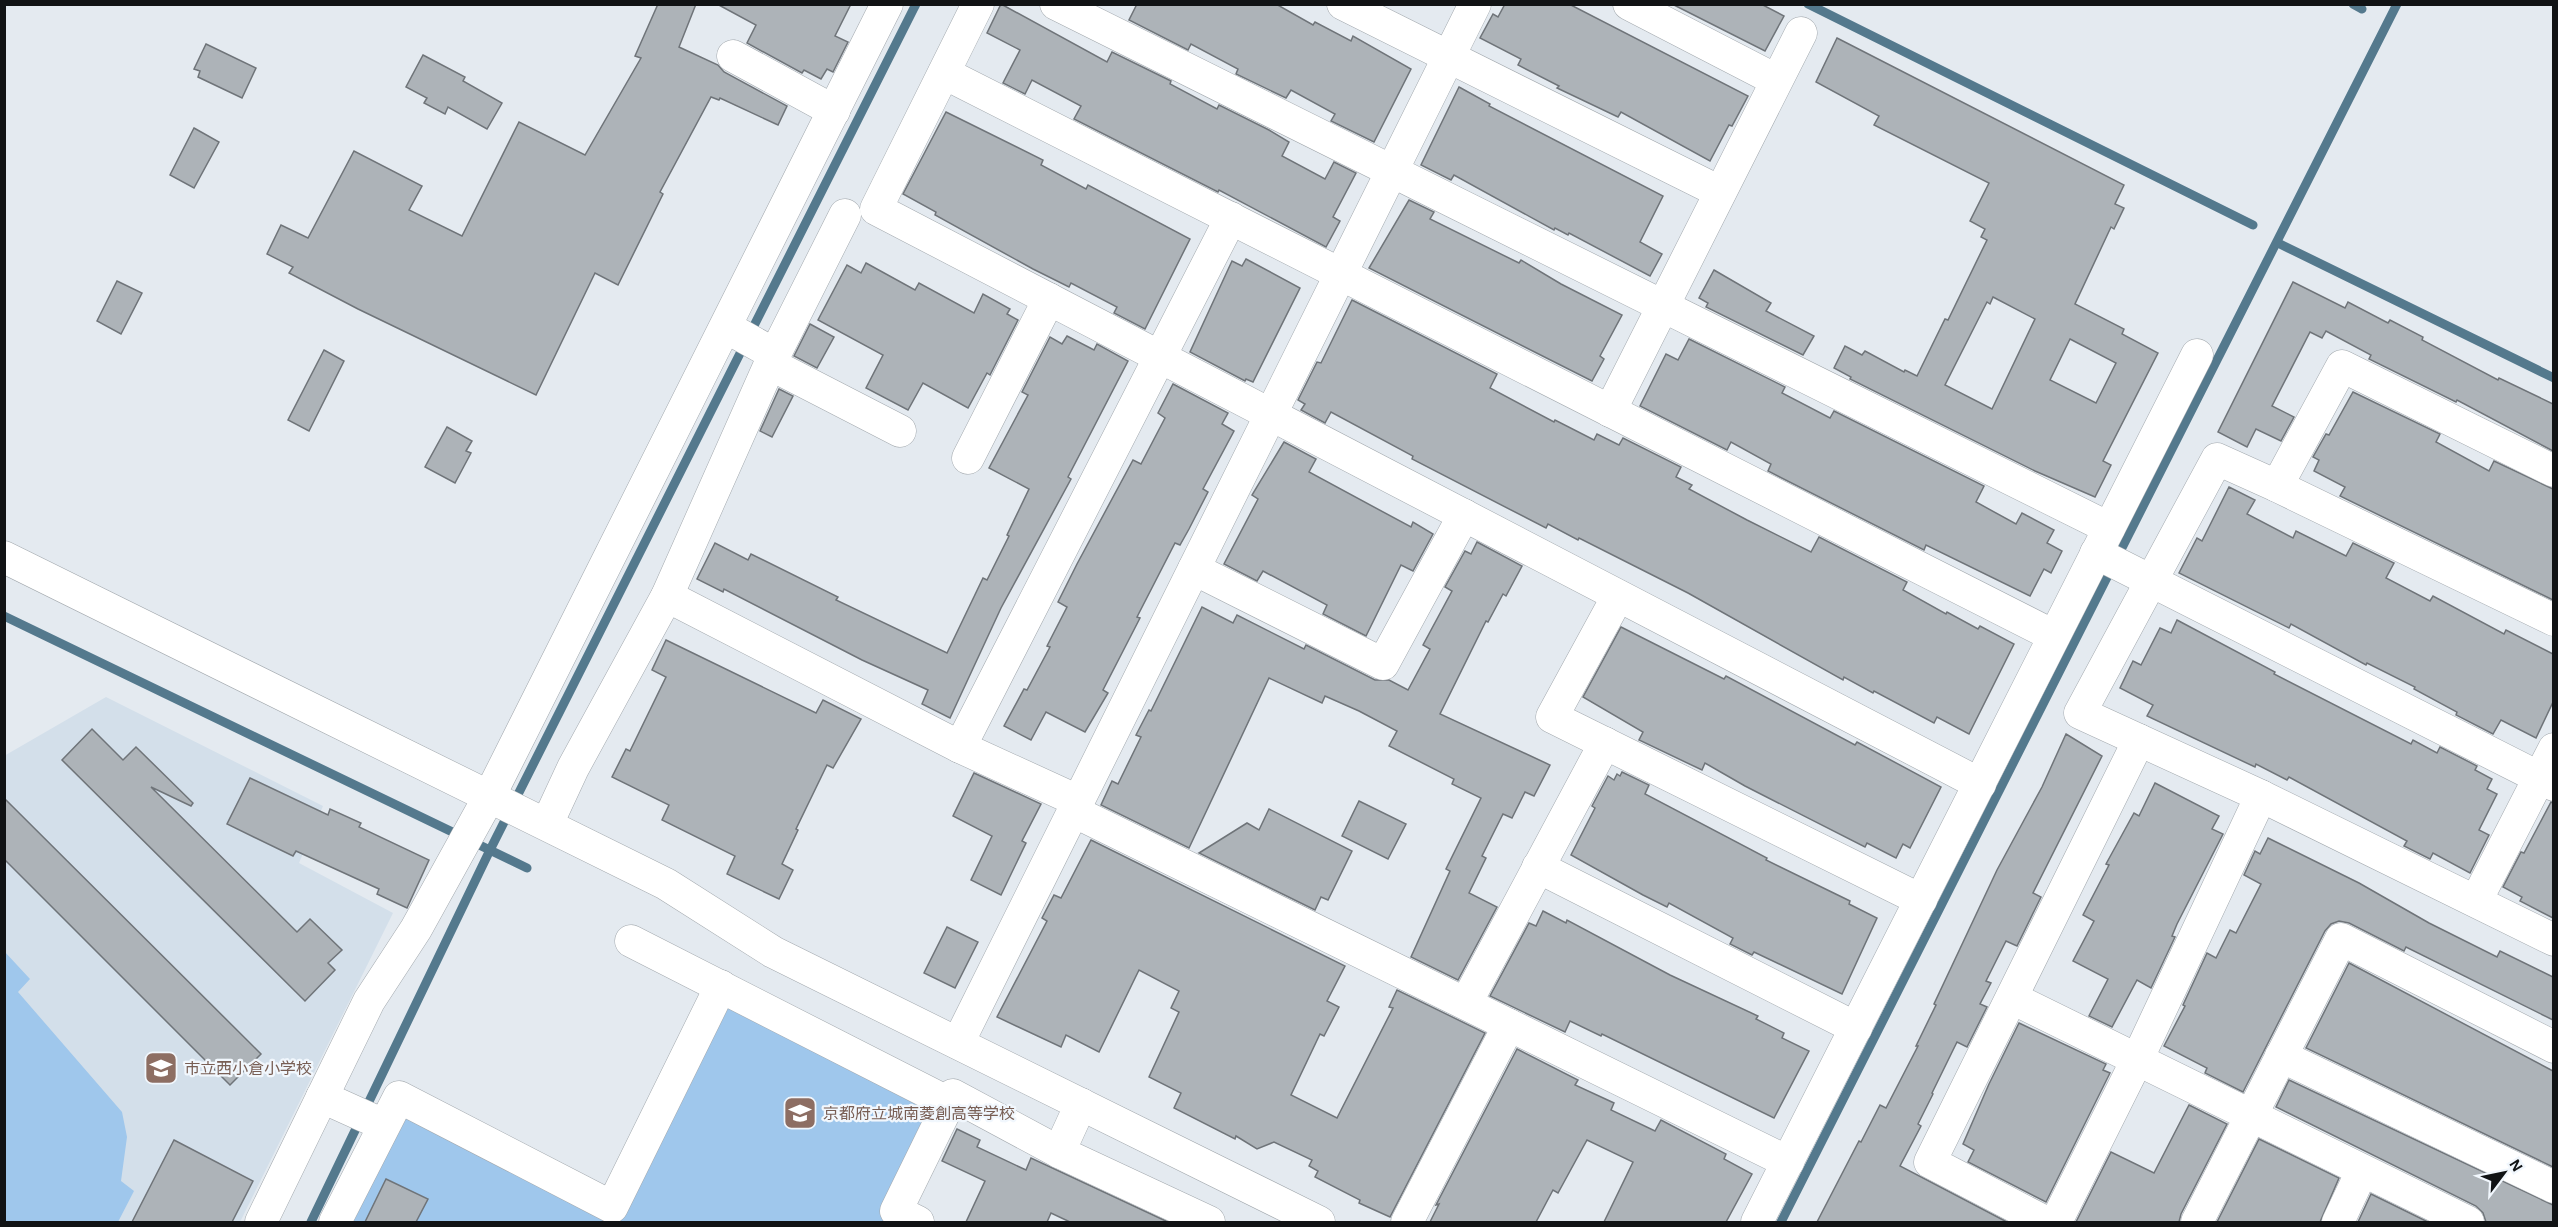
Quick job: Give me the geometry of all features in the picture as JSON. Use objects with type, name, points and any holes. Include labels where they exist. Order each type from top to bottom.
[{"type":"street","points":[[261,1222],[330,1100],[369,1001],[416,929],[486,806],[730,329],[887,4]]},
{"type":"street","points":[[978,4],[876,209],[1980,784]]},
{"type":"street","points":[[1056,4],[1663,306],[2103,541],[2149,581],[2546,781]]},
{"type":"street","points":[[1343,4],[1720,192]]},
{"type":"street","points":[[958,1042],[1475,4]]},
{"type":"street","points":[[1629,4],[1776,80]]},
{"type":"street","points":[[1610,411],[1801,33]]},
{"type":"street","points":[[733,56],[834,111]]},
{"type":"street","points":[[944,73],[2054,636]]},
{"type":"street","points":[[538,820],[573,768],[667,596],[771,356],[845,215]]},
{"type":"street","points":[[960,747],[1230,219]]},
{"type":"street","points":[[968,458],[1049,299]]},
{"type":"street","points":[[730,329],[771,356],[900,431]]},
{"type":"street","points":[[1757,1222],[2197,355]]},
{"type":"street","points":[[2277,486],[2342,366],[2553,471]]},
{"type":"street","points":[[2553,620],[2217,459],[2149,581],[2080,713],[2261,796],[2553,940]]},
{"type":"street","points":[[1194,569],[1383,664],[1464,515]]},
{"type":"street","points":[[4,557],[486,806],[538,820],[666,884],[772,952],[1319,1222]]},
{"type":"street","points":[[667,596],[1466,1004],[1788,1161]]},
{"type":"street","points":[[1618,596],[1552,717],[1921,900]]},
{"type":"street","points":[[2045,1222],[1930,1162],[2139,740]]},
{"type":"street","points":[[1466,1004],[1605,744]]},
{"type":"street","points":[[2476,901],[2546,781],[2553,749]]},
{"type":"street","points":[[2056,1222],[2137,1060],[2261,796]]},
{"type":"street","points":[[1538,867],[1856,1028]]},
{"type":"street","points":[[2197,1222],[2341,939],[2553,1047]]},
{"type":"street","points":[[631,941],[949,1103]]},
{"type":"street","points":[[335,1222],[376,1121],[399,1097],[612,1207],[721,986]]},
{"type":"street","points":[[2012,998],[2468,1222]]},
{"type":"street","points":[[1407,1222],[1509,1025]]},
{"type":"street","points":[[2281,1056],[2553,1187]]},
{"type":"street","points":[[918,1222],[896,1211],[953,1095],[1059,1152],[1206,1222]]},
{"type":"street","points":[[330,1100],[376,1121]]},
{"type":"street","points":[[1059,1152],[1081,1104]]},
{"type":"street","points":[[2338,1222],[2362,1171]]},
{"type":"shaded area","name":"市立西小倉小学校","points":[[106,697],[323,806],[299,863],[393,913],[240,1222],[5,1222],[4,756]]},
{"type":"shaded area","points":[[4,951],[30,979],[18,992],[122,1112],[127,1137],[121,1181],[134,1191],[118,1222],[5,1222]]},
{"type":"shaded area","name":"京都府立城南菱創高等学校","points":[[730,1003],[927,1105],[932,1116],[893,1222],[348,1222],[405,1111],[619,1217],[719,1009]]},
{"type":"building","points":[[658,4],[696,4],[679,47],[718,65],[724,72],[787,106],[778,125],[720,98],[719,100],[711,97],[660,192],[663,194],[618,285],[595,273],[536,395],[289,273],[293,267],[267,254],[281,225],[308,238],[354,151],[422,186],[409,210],[462,236],[519,122],[585,155],[641,58],[635,56]]},
{"type":"building","points":[[717,4],[851,4],[835,36],[848,42],[833,72],[827,69],[821,79],[804,70],[802,73],[747,43],[756,25]]},
{"type":"building","points":[[1001,4],[1107,62],[1112,52],[1171,81],[1170,84],[1217,109],[1219,105],[1269,130],[1289,142],[1282,156],[1325,179],[1334,162],[1356,173],[1333,217],[1340,221],[1326,247],[1219,190],[1218,192],[1074,119],[1081,106],[1032,80],[1025,94],[1003,83],[1020,50],[987,33]]},
{"type":"building","points":[[1137,4],[1276,4],[1313,25],[1315,22],[1351,41],[1353,36],[1411,69],[1374,142],[1331,121],[1335,114],[1291,90],[1286,98],[1236,74],[1238,69],[1191,44],[1188,50],[1129,20]]},
{"type":"building","points":[[1505,4],[1569,4],[1748,96],[1710,161],[1621,112],[1618,117],[1557,88],[1559,86],[1518,65],[1521,59],[1480,38],[1493,14],[1498,17]]},
{"type":"building","points":[[1672,4],[1761,4],[1784,16],[1765,51]]},
{"type":"building","points":[[1837,38],[2124,185],[2115,204],[2124,208],[2114,229],[2111,227],[2075,304],[2124,329],[2122,334],[2158,353],[2103,461],[2111,465],[2095,497],[2035,471],[1850,379],[1851,377],[1834,368],[1845,346],[1862,355],[1865,351],[1904,372],[1905,370],[1917,376],[1945,319],[1948,320],[1987,240],[1981,237],[1985,229],[1970,221],[1989,183],[1874,125],[1879,116],[1816,82]],"holes":[[[1993,297],[2035,319],[1992,409],[1945,385],[1987,302],[1990,304]],[[2070,339],[2116,363],[2096,403],[2050,380]]]},
{"type":"building","points":[[206,44],[256,68],[242,98],[198,77],[200,71],[194,69]]},
{"type":"building","points":[[423,55],[465,77],[463,81],[502,103],[487,129],[448,107],[445,114],[424,103],[427,98],[406,87]]},
{"type":"building","points":[[1459,87],[1490,104],[1489,106],[1663,196],[1640,242],[1662,254],[1650,276],[1569,233],[1568,235],[1555,228],[1554,230],[1454,175],[1451,180],[1421,165]]},
{"type":"building","points":[[946,112],[1043,160],[1041,165],[1086,189],[1088,185],[1190,239],[1145,329],[1114,313],[1117,307],[1071,283],[1069,287],[1033,269],[935,215],[936,212],[903,194]]},
{"type":"building","points":[[194,128],[219,142],[194,188],[170,175]]},
{"type":"building","points":[[1409,200],[1434,212],[1430,219],[1519,263],[1521,260],[1561,284],[1622,315],[1600,356],[1604,359],[1592,381],[1369,268]]},
{"type":"building","points":[[1246,259],[1300,288],[1253,382],[1246,379],[1245,381],[1190,352],[1232,261],[1242,266]]},
{"type":"building","points":[[866,263],[915,290],[919,283],[974,313],[983,294],[1010,309],[1007,314],[1018,320],[990,375],[987,373],[968,408],[923,383],[908,410],[866,388],[883,355],[818,320],[847,265],[861,273]]},
{"type":"building","points":[[1714,270],[1771,303],[1766,311],[1814,336],[1803,355],[1706,307],[1708,303],[1699,298]]},
{"type":"building","points":[[117,281],[142,293],[121,334],[97,321]]},
{"type":"building","points":[[2293,282],[2345,308],[2348,302],[2388,323],[2390,320],[2423,337],[2422,340],[2498,380],[2499,378],[2553,404],[2553,451],[2457,400],[2456,402],[2369,359],[2371,355],[2326,331],[2322,338],[2310,332],[2272,406],[2294,417],[2281,441],[2256,429],[2247,447],[2218,432]]},
{"type":"building","points":[[1352,300],[1497,374],[1490,388],[1554,422],[1555,420],[1594,440],[1597,434],[1619,445],[1623,438],[1681,467],[1676,477],[1692,485],[1689,489],[1747,520],[1811,552],[1819,537],[1907,582],[1903,590],[1946,614],[1947,612],[1978,629],[1980,626],[2014,644],[1969,734],[1937,717],[1934,723],[1874,691],[1873,693],[1844,677],[1843,680],[1688,593],[1579,538],[1578,540],[1548,524],[1546,528],[1412,459],[1413,456],[1331,412],[1325,423],[1301,410],[1305,404],[1298,400],[1317,362],[1321,363]]},
{"type":"building","points":[[810,324],[834,337],[817,368],[794,356]]},
{"type":"building","points":[[1067,336],[1094,350],[1097,344],[1128,361],[1068,477],[1071,479],[1001,608],[950,718],[922,704],[928,690],[862,660],[724,589],[723,592],[697,579],[715,543],[748,560],[751,554],[838,597],[836,600],[947,653],[983,578],[987,580],[1009,536],[1007,535],[1029,489],[989,468],[1028,395],[1022,392],[1050,337],[1062,344]]},
{"type":"building","points":[[1689,339],[1785,387],[1782,393],[1830,418],[1834,411],[1984,486],[1976,502],[2016,524],[2022,513],[2054,530],[2047,543],[2062,551],[2051,573],[2044,569],[2030,596],[1926,545],[1924,550],[1768,471],[1771,464],[1731,442],[1727,450],[1640,406],[1666,354],[1678,360]]},
{"type":"building","points":[[324,350],[344,361],[309,431],[288,420]]},
{"type":"building","points":[[1173,384],[1228,413],[1222,424],[1234,431],[1203,489],[1208,492],[1189,529],[1180,545],[1175,543],[1137,617],[1140,618],[1103,690],[1108,693],[1085,732],[1046,712],[1031,740],[1004,726],[1050,647],[1047,646],[1067,607],[1058,602],[1077,564],[1133,460],[1141,464],[1165,418],[1158,413]]},
{"type":"building","points":[[779,389],[793,396],[772,437],[760,431]]},
{"type":"building","points":[[2353,392],[2440,434],[2436,442],[2489,471],[2494,461],[2553,489],[2553,600],[2340,496],[2345,487],[2314,471],[2319,460],[2313,457],[2326,434],[2329,435]]},
{"type":"building","points":[[447,427],[472,441],[466,451],[471,453],[455,483],[425,467]]},
{"type":"building","points":[[1284,442],[1316,459],[1309,472],[1411,527],[1413,522],[1433,534],[1413,571],[1401,565],[1366,636],[1323,614],[1327,605],[1263,571],[1257,581],[1224,564],[1258,499],[1252,495]]},
{"type":"building","points":[[2229,487],[2255,500],[2247,514],[2293,538],[2296,531],[2346,556],[2353,543],[2394,563],[2386,578],[2430,601],[2433,596],[2504,634],[2506,630],[2553,654],[2553,702],[2536,738],[2501,720],[2493,734],[2456,715],[2457,712],[2414,689],[2415,687],[2367,663],[2366,665],[2291,624],[2289,628],[2179,573],[2197,538],[2202,541]]},
{"type":"building","points":[[1477,542],[1522,566],[1506,596],[1503,594],[1488,622],[1486,621],[1440,714],[1550,765],[1534,796],[1525,792],[1512,818],[1503,814],[1482,856],[1486,858],[1469,893],[1497,907],[1458,980],[1411,957],[1450,871],[1446,869],[1481,798],[1452,784],[1454,779],[1389,746],[1397,731],[1359,711],[1325,696],[1322,703],[1269,678],[1189,848],[1101,805],[1112,781],[1118,784],[1141,737],[1136,735],[1149,710],[1151,711],[1202,607],[1233,623],[1237,615],[1304,649],[1306,645],[1375,680],[1389,680],[1408,690],[1430,649],[1423,645],[1452,591],[1445,587],[1465,551],[1471,554]]},
{"type":"building","points":[[2177,620],[2275,672],[2274,674],[2411,744],[2413,740],[2437,753],[2440,747],[2477,766],[2475,770],[2492,779],[2487,789],[2497,794],[2479,830],[2489,835],[2470,873],[2433,853],[2430,859],[2404,846],[2407,841],[2289,777],[2287,780],[2256,764],[2255,767],[2147,716],[2153,705],[2120,688],[2133,661],[2141,665],[2160,628],[2171,633]]},
{"type":"building","points":[[1621,627],[1724,679],[1726,676],[1855,745],[1857,742],[1941,787],[1910,848],[1903,844],[1896,858],[1867,843],[1865,847],[1705,763],[1702,770],[1639,740],[1643,732],[1583,697]]},
{"type":"building","points":[[666,640],[816,713],[823,700],[861,719],[833,768],[827,765],[796,829],[798,830],[782,864],[793,870],[779,899],[727,874],[735,856],[662,820],[669,805],[612,777],[626,749],[630,751],[666,677],[652,670]]},
{"type":"building","points":[[92,729],[123,760],[136,747],[193,803],[191,806],[151,787],[297,932],[310,919],[342,950],[328,963],[335,970],[305,1001],[62,760]]},
{"type":"building","points":[[2066,734],[2102,756],[2033,893],[2041,897],[2017,946],[2006,941],[1986,981],[1991,983],[1980,1004],[1987,1007],[1967,1047],[1957,1042],[1918,1124],[1921,1126],[1900,1166],[2007,1222],[1817,1222],[1859,1141],[1861,1142],[1880,1105],[1886,1108],[1918,1046],[1916,1046],[1936,1005],[1934,1004],[1997,870],[2042,787]]},
{"type":"building","points":[[1622,772],[1649,785],[1645,794],[1767,858],[1766,860],[1850,901],[1849,904],[1877,918],[1842,994],[1754,952],[1752,955],[1730,944],[1733,938],[1669,903],[1667,907],[1643,895],[1571,855],[1608,776],[1614,780],[1617,774],[1620,776]]},
{"type":"building","points":[[974,773],[1041,804],[1022,841],[1026,843],[1001,895],[971,880],[992,836],[953,816]]},
{"type":"building","points":[[250,778],[328,815],[330,809],[361,823],[359,827],[429,860],[407,908],[377,894],[379,889],[296,851],[293,856],[227,824]]},
{"type":"building","points":[[2155,783],[2219,816],[2212,829],[2223,834],[2177,924],[2172,936],[2175,937],[2151,988],[2137,980],[2112,1027],[2089,1016],[2108,979],[2073,961],[2094,921],[2083,915],[2109,865],[2106,864],[2134,813],[2139,816]]},
{"type":"building","points":[[4,798],[261,1054],[230,1085],[4,859]]},
{"type":"building","points":[[1359,801],[1406,824],[1388,859],[1342,836]]},
{"type":"building","points":[[2551,802],[2553,803],[2553,918],[2520,901],[2522,897],[2503,887]]},
{"type":"building","points":[[1269,809],[1352,851],[1328,900],[1321,897],[1315,910],[1199,853],[1247,823],[1259,830]]},
{"type":"building","points":[[2268,838],[2359,883],[2429,923],[2497,957],[2500,951],[2553,977],[2553,1020],[2406,947],[2404,951],[2349,923],[2339,921],[2331,924],[2325,931],[2243,1092],[2205,1073],[2207,1068],[2164,1046],[2185,1006],[2183,1005],[2207,953],[2216,958],[2230,930],[2236,933],[2261,884],[2244,875],[2255,851],[2260,854]]},
{"type":"building","points":[[1091,840],[1345,966],[1327,1001],[1339,1007],[1324,1036],[1320,1034],[1291,1095],[1337,1118],[1393,1008],[1389,1007],[1397,990],[1485,1033],[1390,1217],[1359,1203],[1360,1200],[1315,1177],[1318,1171],[1309,1166],[1312,1160],[1274,1142],[1257,1149],[1236,1136],[1235,1139],[1174,1108],[1181,1093],[1149,1077],[1179,1012],[1171,1008],[1179,991],[1139,970],[1099,1052],[1066,1035],[1061,1047],[997,1017],[1047,921],[1042,918],[1054,895],[1061,898]]},
{"type":"building","points":[[1543,911],[1566,923],[1567,920],[1670,975],[1758,1016],[1756,1019],[1784,1033],[1782,1038],[1809,1051],[1774,1118],[1602,1034],[1601,1036],[1570,1021],[1565,1032],[1490,996],[1529,923],[1536,926]]},
{"type":"building","points":[[947,927],[978,942],[955,988],[924,973]]},
{"type":"building","points":[[2349,963],[2553,1071],[2553,1167],[2306,1048]]},
{"type":"building","points":[[2019,1023],[2106,1064],[2103,1070],[2110,1073],[2046,1202],[1968,1162],[1974,1150],[1963,1144]]},
{"type":"building","points":[[1517,1049],[1578,1080],[1575,1085],[1614,1103],[1611,1110],[1655,1131],[1661,1120],[1726,1154],[1724,1159],[1752,1174],[1726,1222],[1604,1222],[1633,1162],[1587,1140],[1558,1193],[1553,1190],[1536,1222],[1430,1222],[1439,1204],[1436,1205]]},
{"type":"building","points":[[2289,1080],[2553,1205],[2553,1222],[2486,1222],[2483,1213],[2476,1206],[2276,1107]]},
{"type":"building","points":[[2189,1105],[2227,1124],[2179,1222],[2076,1222],[2111,1152],[2154,1173]]},
{"type":"building","points":[[957,1129],[980,1140],[977,1147],[1026,1170],[1031,1158],[1168,1222],[1070,1222],[1051,1213],[1047,1222],[966,1222],[985,1181],[942,1161]]},
{"type":"building","points":[[2259,1139],[2339,1178],[2320,1222],[2217,1222]]},
{"type":"building","points":[[174,1140],[253,1181],[232,1222],[132,1222]]},
{"type":"building","points":[[386,1179],[428,1199],[416,1222],[365,1222]]},
{"type":"building","points":[[2371,1194],[2428,1222],[2358,1222]]},
{"type":"waterway","points":[[311,1222],[490,850],[916,4]]},
{"type":"waterway","points":[[1808,4],[2253,225]]},
{"type":"waterway","points":[[2353,4],[2362,9]]},
{"type":"waterway","points":[[1781,1222],[2397,4]]},
{"type":"waterway","points":[[2278,243],[2554,378]]},
{"type":"waterway","points":[[4,616],[527,868]]},
{"type":"place","name":"市立西小倉小学校","points":[[161,1068]]},
{"type":"place","name":"京都府立城南菱創高等学校","points":[[800,1113]]}]
